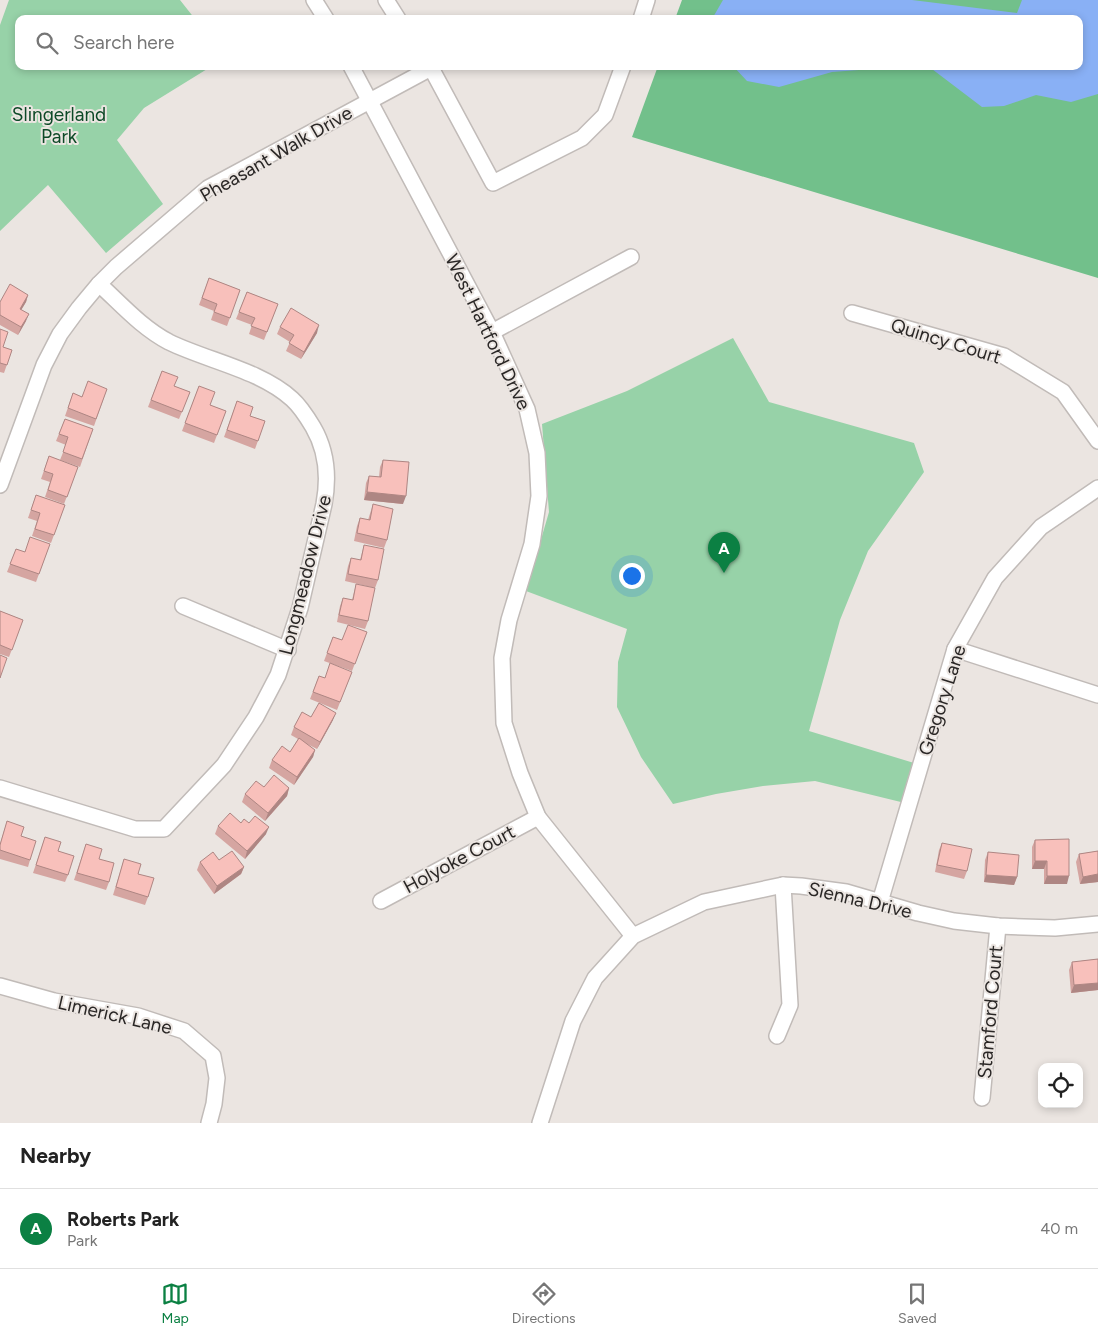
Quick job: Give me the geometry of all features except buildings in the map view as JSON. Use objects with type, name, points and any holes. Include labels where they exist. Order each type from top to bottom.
[{"type":"street","points":[[314,0],[323,15]]},
{"type":"street","points":[[386,0],[395,15]]},
{"type":"street","points":[[642,15],[648,0]]},
{"type":"street","name":"West Hartford Drive","points":[[353,70],[492,332],[527,410],[537,453],[539,496],[532,544],[509,620],[502,658],[504,723],[520,773],[538,817],[633,936]]},
{"type":"street","name":"Pheasant Walk Drive","points":[[0,485],[44,365],[60,334],[99,284],[208,188],[370,102],[425,70]]},
{"type":"street","points":[[432,70],[493,183],[582,138],[605,115],[622,70]]},
{"type":"street","points":[[492,332],[631,257]]},
{"type":"street","name":"Longmeadow Drive","points":[[0,788],[135,829],[164,829],[224,765],[256,717],[278,676],[288,650],[300,608],[327,488],[324,453],[314,429],[305,414],[293,400],[273,385],[190,351],[155,334],[99,284]]},
{"type":"street","name":"Quincy Court","points":[[852,313],[1004,356],[1063,392],[1098,441]]},
{"type":"street","name":"Gregory Lane","points":[[880,902],[956,649],[996,578],[1041,527],[1098,488]]},
{"type":"street","points":[[183,606],[288,650]]},
{"type":"street","points":[[956,649],[1098,694]]},
{"type":"street","name":"Holyoke Court","points":[[381,901],[538,817]]},
{"type":"street","points":[[777,1036],[790,1005],[783,886]]},
{"type":"street","name":"Sienna Drive","points":[[540,1123],[573,1021],[595,978],[633,936],[704,902],[783,886],[821,888],[954,921],[998,926],[1055,928],[1098,924]]},
{"type":"street","name":"Stamford Court","points":[[982,1098],[998,926]]},
{"type":"street","name":"Limerick Lane","points":[[0,986],[54,1001],[138,1016],[184,1031],[213,1056],[218,1078],[209,1123]]},
{"type":"green space","name":"Slingerland Park","points":[[9,0],[180,0],[192,15],[15,15],[15,70],[206,70],[144,108],[117,140],[163,204],[106,253],[48,185],[0,231],[0,25]]},
{"type":"green space","points":[[682,0],[1098,0],[1098,278],[632,137],[657,70],[1083,70],[1083,15],[676,15]]},
{"type":"green space","points":[[733,338],[769,402],[914,443],[924,472],[868,551],[840,620],[809,731],[914,763],[909,804],[815,781],[763,786],[673,804],[641,757],[617,707],[618,662],[627,629],[526,591],[549,512],[542,424],[627,391]]},
{"type":"water","points":[[723,0],[912,0],[1017,13],[1022,0],[1098,0],[1098,94],[1071,102],[1036,95],[1004,106],[982,107],[933,70],[1083,70],[1083,15],[714,15]]},
{"type":"water","points":[[737,70],[859,70],[832,72],[779,87],[747,81]]},
{"type":"place","name":"Roberts Park","points":[[724,573]]}]
